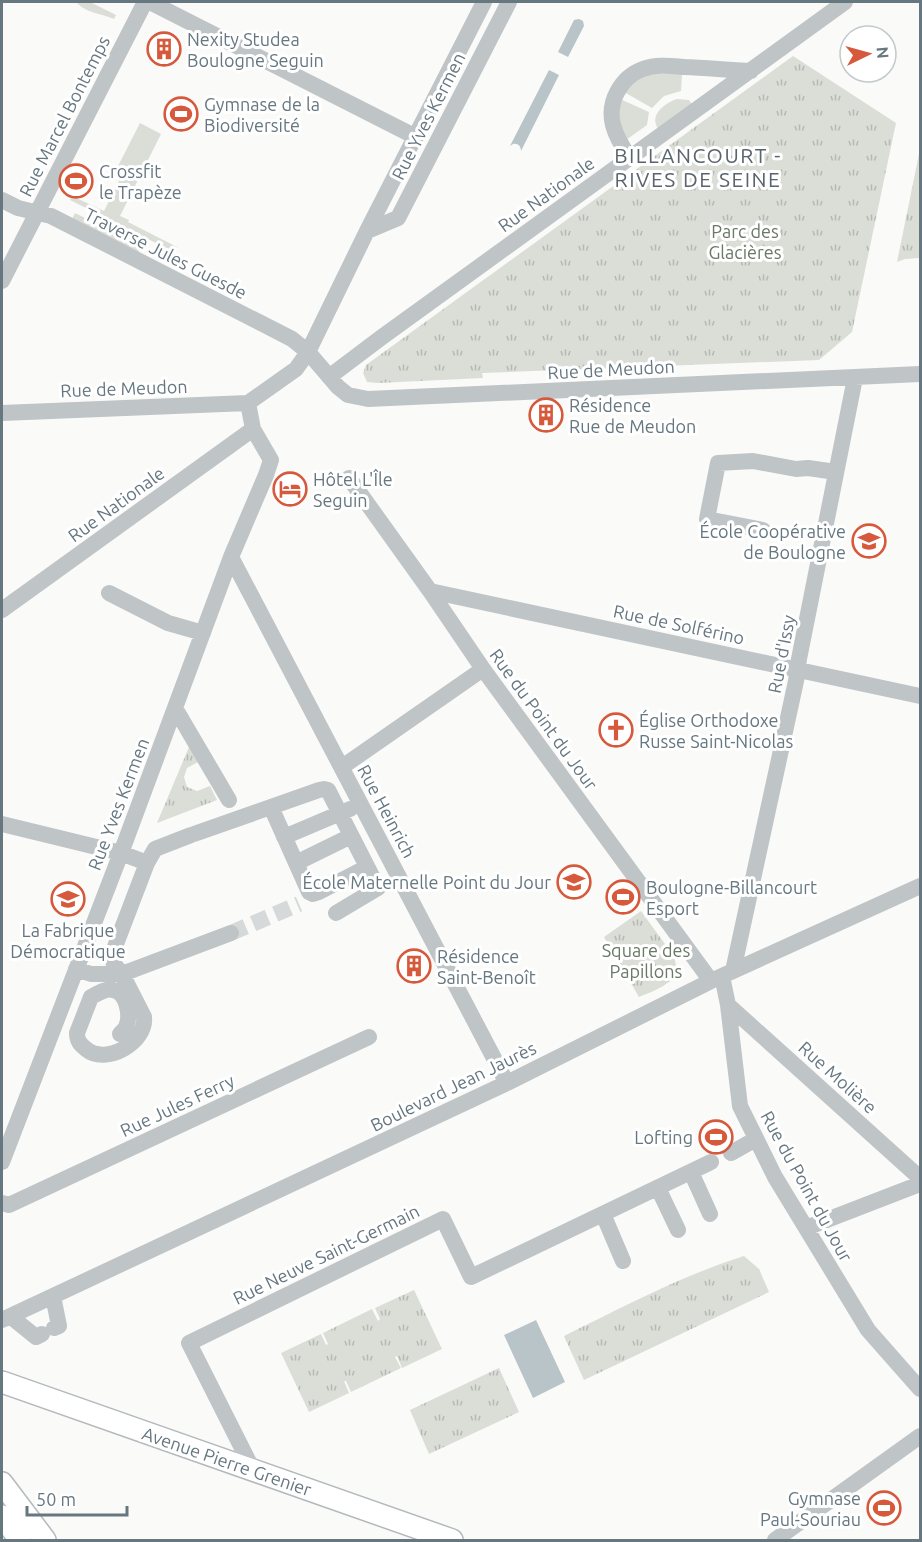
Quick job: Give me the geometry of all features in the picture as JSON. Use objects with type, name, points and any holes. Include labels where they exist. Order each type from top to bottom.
[{"type":"main road","name":"Avenue Pierre Grenier","points":[[2,1382],[452,1540]]},
{"type":"main road","points":[[2,1482],[45,1540]]},
{"type":"main road","points":[[2,1516],[20,1540]]},
{"type":"street","name":"Rue Marcel Bontemps","points":[[2,281],[145,2]]},
{"type":"street","points":[[150,2],[416,137]]},
{"type":"street","name":"Rue Yves Kermen","points":[[249,403],[296,369],[308,352],[484,2]]},
{"type":"street","name":"Rue Yves Kermen","points":[[367,231],[398,218],[509,2]]},
{"type":"street","name":"Rue Nationale","points":[[329,377],[845,2]]},
{"type":"street","points":[[630,158],[618,139],[612,123],[612,104],[618,88],[629,77],[644,68],[663,66],[751,71]]},
{"type":"street","name":"Traverse Jules Guesde","points":[[2,200],[18,208],[51,216],[289,337],[308,352],[348,396],[368,399]]},
{"type":"street","name":"Rue de Meudon","points":[[368,399],[921,374]]},
{"type":"street","name":"Rue d'Issy","points":[[722,976],[798,670],[855,378]]},
{"type":"street","points":[[249,403],[253,429]]},
{"type":"street","name":"Rue de Meudon","points":[[2,413],[249,403]]},
{"type":"street","name":"Rue Yves Kermen","points":[[2,1162],[121,853],[231,557],[266,475],[271,460],[253,429]]},
{"type":"street","name":"Rue Nationale","points":[[2,610],[253,429]]},
{"type":"street","points":[[763,530],[707,519],[718,463],[753,461],[796,469],[808,468],[836,472]]},
{"type":"street","name":"Rue du Point du Jour","points":[[349,478],[483,669],[722,976],[729,1005],[740,1106],[775,1178],[868,1330],[921,1389]]},
{"type":"street","name":"Rue Heinrich","points":[[231,557],[507,1083]]},
{"type":"street","name":"Rue de Solférino","points":[[430,591],[921,696]]},
{"type":"street","points":[[109,593],[168,623],[203,633]]},
{"type":"street","points":[[342,767],[483,669]]},
{"type":"street","points":[[175,708],[229,800]]},
{"type":"street","points":[[120,1034],[126,1028],[127,1005],[118,991],[109,990],[91,997],[77,1039],[79,1044],[89,1052],[102,1056],[113,1053],[137,1040],[145,1024],[144,1017],[112,959],[147,863],[155,849],[271,807],[324,789],[328,790],[378,888],[336,913]]},
{"type":"street","points":[[284,837],[362,804]]},
{"type":"street","points":[[271,807],[309,892],[313,894]]},
{"type":"street","points":[[2,824],[121,853],[147,863]]},
{"type":"street","points":[[296,863],[351,836]]},
{"type":"street","points":[[299,904],[313,894],[367,867]]},
{"type":"street","name":"Boulevard Jean Jaurès","points":[[6,1318],[507,1083],[722,976],[921,886]]},
{"type":"street","points":[[76,969],[91,974],[122,974],[231,933]]},
{"type":"street","name":"Rue Molière","points":[[729,1005],[921,1178]]},
{"type":"street","name":"Rue Jules Ferry","points":[[2,1203],[9,1205],[369,1037]]},
{"type":"street","points":[[731,1153],[756,1139]]},
{"type":"street","name":"Rue Neuve Saint-Germain","points":[[254,1472],[189,1343],[443,1219],[471,1277],[711,1162]]},
{"type":"street","points":[[691,1172],[710,1214]]},
{"type":"street","points":[[806,1228],[921,1184]]},
{"type":"street","points":[[658,1188],[678,1230]]},
{"type":"street","points":[[603,1214],[623,1261]]},
{"type":"street","points":[[6,1318],[36,1337],[59,1326],[53,1296]]},
{"type":"street","points":[[775,1540],[921,1436]]},
{"type":"green space","points":[[76,2],[90,2],[116,15],[114,19],[84,8]]},
{"type":"green space","name":"Parc des Glacières","points":[[793,56],[896,123],[852,332],[819,360],[482,373],[483,378],[367,382],[363,373],[366,365]]},
{"type":"green space","points":[[651,74],[682,74],[681,91],[664,96],[652,108],[624,92],[635,81]]},
{"type":"green space","points":[[620,99],[649,112],[647,125],[626,140],[618,119]]},
{"type":"green space","points":[[677,99],[689,100],[693,106],[659,130],[655,120],[656,115],[662,107]]},
{"type":"green space","points":[[140,123],[161,134],[120,216],[177,247],[174,252],[70,200],[72,196],[104,211],[120,179],[114,174]]},
{"type":"green space","points":[[920,149],[920,258],[897,262]]},
{"type":"green space","points":[[75,213],[142,246],[139,252],[72,219]]},
{"type":"green space","points":[[189,747],[198,762],[187,768],[184,777],[187,787],[197,791],[210,786],[217,800],[157,823]]},
{"type":"green space","name":"Square des Papillons","points":[[641,911],[673,955],[676,964],[673,978],[668,983],[639,997],[604,937]]},
{"type":"green space","points":[[744,1256],[759,1269],[769,1292],[584,1380],[564,1336],[675,1282]]},
{"type":"green space","points":[[414,1290],[442,1349],[402,1368],[397,1356],[395,1357],[401,1368],[351,1392],[344,1381],[349,1393],[309,1412],[281,1353],[321,1334],[326,1345],[328,1344],[323,1333],[372,1309],[378,1321],[380,1319],[375,1308]]},
{"type":"green space","points":[[499,1368],[519,1412],[429,1454],[410,1410]]},
{"type":"shaded area","points":[[574,20],[583,21],[584,26],[568,57],[558,52]]},
{"type":"shaded area","points":[[549,70],[559,75],[521,151],[518,144],[510,146]]},
{"type":"shaded area","points":[[536,1320],[565,1382],[533,1398],[504,1335]]},
{"type":"tunnel","points":[[231,933],[299,904]]},
{"type":"place","name":"Nexity Studea Boulogne Seguin","points":[[164,49]]},
{"type":"place","name":"Gymnase de la Biodiversité","points":[[181,114]]},
{"type":"place","name":"Crossfit le Trapèze","points":[[76,181]]},
{"type":"place","name":"Résidence Rue de Meudon","points":[[546,415]]},
{"type":"place","name":"Hôtel L'Île Seguin","points":[[290,489]]},
{"type":"place","name":"École Coopérative de Boulogne","points":[[869,541]]},
{"type":"place","name":"Église Orthodoxe Russe Saint-Nicolas","points":[[616,730]]},
{"type":"place","name":"École Maternelle Point du Jour","points":[[574,882]]},
{"type":"place","name":"Boulogne-Billancourt Esport","points":[[623,897]]},
{"type":"place","name":"La Fabrique Démocratique","points":[[68,899]]},
{"type":"place","name":"Résidence Saint-Benoît","points":[[414,966]]},
{"type":"place","name":"Lofting","points":[[716,1137]]},
{"type":"place","name":"Gymnase Paul-Souriau","points":[[884,1508]]},
{"type":"district","name":"BILLANCOURT - RIVES DE SEINE","points":[[698,167]]}]
